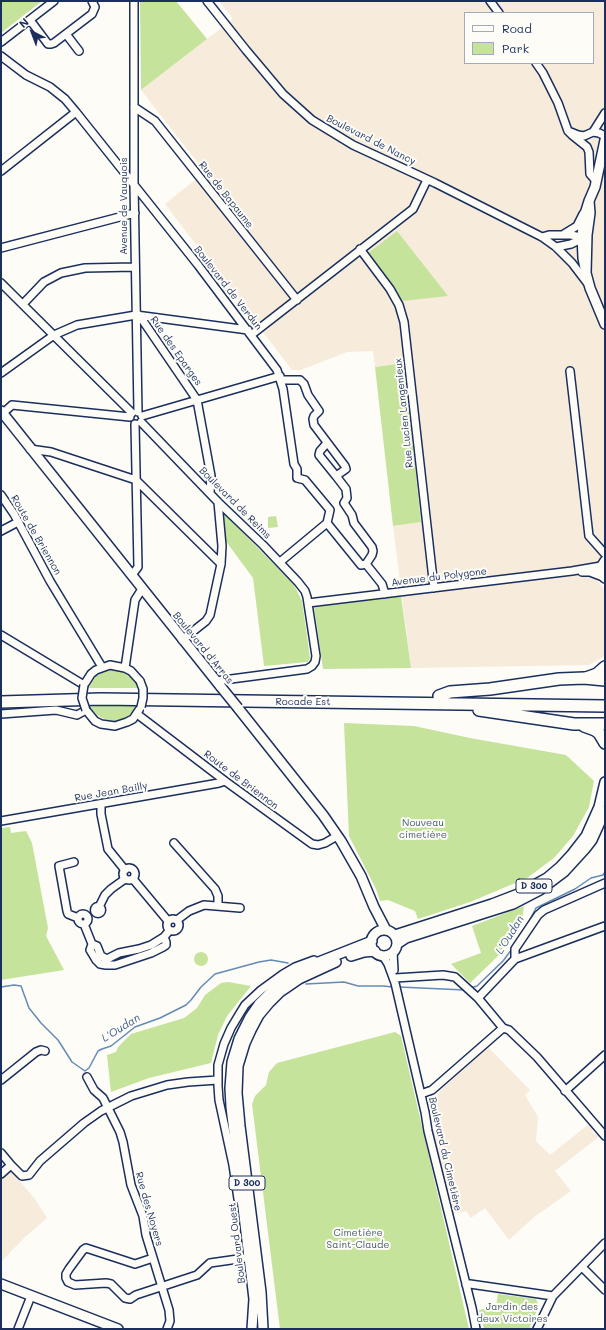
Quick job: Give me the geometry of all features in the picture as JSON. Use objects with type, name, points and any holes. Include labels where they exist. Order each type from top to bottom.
[{"type":"highway","points":[[584,678],[597,674],[605,667]]},
{"type":"highway","points":[[439,696],[450,692],[490,689],[535,682],[584,678],[605,680]]},
{"type":"highway","name":"Rocade Est","points":[[1,694],[69,692],[439,696],[598,701],[605,706]]},
{"type":"highway","name":"Rocade Est","points":[[1,702],[101,699],[419,703],[598,701]]},
{"type":"highway","points":[[419,703],[427,706],[477,710],[574,724],[595,730],[599,733],[605,743]]},
{"type":"highway","points":[[574,724],[605,724]]},
{"type":"main road","points":[[605,140],[596,181],[584,217],[583,241],[583,258],[586,273],[590,288],[605,324]]},
{"type":"main road","points":[[583,241],[588,226],[590,213],[589,201]]},
{"type":"main road","name":"Boulevard d'Arras","points":[[2,413],[323,815],[361,876],[374,907],[381,931]]},
{"type":"main road","points":[[603,563],[600,571],[604,578]]},
{"type":"main road","name":"D 300","points":[[395,944],[523,892],[547,878],[564,863],[586,836],[599,807],[605,782]]},
{"type":"main road","name":"D 300","points":[[395,944],[406,938],[513,904],[540,890],[564,872],[586,849],[592,840],[605,811]]},
{"type":"main road","points":[[381,931],[392,932],[395,944],[390,954],[379,954],[372,946],[372,941],[374,936],[381,931]]},
{"type":"main road","name":"Boulevard Ouest","points":[[263,1329],[261,1292],[237,1093],[238,1066],[243,1048],[259,1015],[268,1003],[280,992],[299,979],[348,955],[372,941]]},
{"type":"main road","name":"Boulevard Ouest","points":[[252,1329],[254,1299],[252,1274],[231,1107],[232,1062],[236,1047],[250,1017],[259,1004],[278,986],[294,974],[311,965],[348,955],[364,952],[379,954]]},
{"type":"main road","points":[[1,1284],[118,1329]]},
{"type":"street","points":[[1,42],[54,1]]},
{"type":"street","points":[[30,20],[48,44],[54,43],[93,12],[95,7],[92,1]]},
{"type":"street","name":"Avenue de Vauquois","points":[[132,575],[138,567],[136,480],[137,315],[134,184],[134,1]]},
{"type":"street","name":"Boulevard de Nancy","points":[[207,1],[283,94],[312,120],[353,145],[542,237],[556,247],[572,263],[590,288]]},
{"type":"street","points":[[490,1],[498,12]]},
{"type":"street","points":[[66,34],[79,51]]},
{"type":"street","name":"Boulevard de Verdun","points":[[1,56],[26,75],[50,87],[65,99],[250,332],[277,370],[280,378],[294,464],[297,469],[297,478],[305,480],[330,510],[327,523]]},
{"type":"street","points":[[537,64],[543,73],[558,103],[568,131],[591,152],[602,152]]},
{"type":"street","name":"Rue de Bapaume","points":[[134,107],[155,121],[297,300]]},
{"type":"street","points":[[1,171],[76,112]]},
{"type":"street","points":[[593,132],[605,113]]},
{"type":"street","points":[[568,131],[584,136],[593,132],[605,136]]},
{"type":"street","points":[[588,149],[590,174],[596,181]]},
{"type":"street","points":[[1,373],[54,335],[77,325],[137,315],[250,332],[297,300],[360,249],[413,209],[427,180]]},
{"type":"street","points":[[563,235],[577,226],[589,201]]},
{"type":"street","points":[[1,248],[135,213]]},
{"type":"street","points":[[583,241],[588,226]]},
{"type":"street","points":[[542,237],[549,235],[576,236],[583,241]]},
{"type":"street","points":[[556,247],[583,241]]},
{"type":"street","name":"Rue Lucien Langenieux","points":[[360,249],[396,300],[404,322],[434,588]]},
{"type":"street","points":[[23,304],[44,282],[61,273],[85,268],[135,267]]},
{"type":"street","name":"Boulevard de Reims","points":[[1,282],[136,417],[218,502],[263,544],[305,590],[316,656],[315,662],[307,669],[218,684]]},
{"type":"street","name":"Rue des Eparges","points":[[137,315],[197,400],[211,476],[210,493]]},
{"type":"street","points":[[570,371],[589,536],[605,554]]},
{"type":"street","points":[[2,413],[12,405],[136,417],[280,378],[300,380],[304,384],[308,395],[319,411],[314,416],[314,425],[345,466],[346,469],[336,476]]},
{"type":"street","points":[[327,443],[320,451],[319,455],[346,489],[347,498],[344,503],[352,515],[354,523],[372,547],[372,555],[366,564]]},
{"type":"street","points":[[30,449],[50,452],[136,480],[220,564]]},
{"type":"street","name":"Route de Briennon","points":[[1,496],[18,522],[50,581],[102,667]]},
{"type":"street","points":[[182,640],[206,621],[210,615],[222,546],[218,502]]},
{"type":"street","points":[[1,532],[18,522]]},
{"type":"street","points":[[280,562],[327,523],[361,565],[366,564]]},
{"type":"street","name":"Avenue du Polygone","points":[[308,603],[572,571],[603,563]]},
{"type":"street","points":[[366,564],[382,584],[385,594]]},
{"type":"street","name":"Avenue du Polygone","points":[[572,571],[590,572],[604,578]]},
{"type":"street","points":[[125,668],[135,600],[142,589]]},
{"type":"street","points":[[1,635],[84,685]]},
{"type":"street","points":[[110,665],[125,668],[131,671],[140,681],[143,694],[141,707],[133,719],[121,725],[108,726],[95,721],[86,710],[82,698],[84,685],[91,674],[102,667],[110,665]]},
{"type":"street","points":[[1,714],[56,710],[77,714],[86,710]]},
{"type":"street","name":"Route de Briennon","points":[[137,714],[225,781],[312,844],[318,845],[325,843],[337,836]]},
{"type":"street","name":"Rue Jean Bailly","points":[[1,821],[225,781]]},
{"type":"street","points":[[101,804],[101,814],[108,849],[125,870]]},
{"type":"street","points":[[174,843],[215,889],[218,896],[218,906]]},
{"type":"street","points":[[74,862],[59,866],[67,911],[68,914],[78,918],[78,922],[84,924],[92,944],[90,950],[100,964],[115,965],[151,953],[166,945],[164,937],[169,930]]},
{"type":"street","points":[[125,870],[130,869],[134,871],[135,876],[133,879]]},
{"type":"street","points":[[125,870],[123,874],[125,879]]},
{"type":"street","points":[[84,924],[87,922],[88,917],[97,910],[105,895],[125,879],[133,879]]},
{"type":"street","points":[[133,879],[168,921],[167,927],[169,930]]},
{"type":"street","points":[[515,959],[516,949],[538,915],[544,910],[605,883]]},
{"type":"street","points":[[168,921],[172,919],[177,920],[194,909],[204,905],[240,908]]},
{"type":"street","points":[[78,918],[82,914],[86,914],[88,917]]},
{"type":"street","points":[[169,930],[174,931],[178,929],[179,924],[177,920]]},
{"type":"street","points":[[475,996],[515,959],[605,926]]},
{"type":"street","name":"Boulevard du Cimetière","points":[[395,944],[396,983]]},
{"type":"street","name":"Boulevard du Cimetière","points":[[379,954],[388,964],[396,983],[444,1196],[476,1329]]},
{"type":"street","points":[[252,1274],[246,1269],[233,1166],[219,1100],[218,1065],[224,1044],[240,1013],[253,997],[269,984],[295,967],[312,961],[348,955]]},
{"type":"street","points":[[396,983],[443,975],[455,977],[465,985],[503,1028],[509,1030],[537,1057],[605,1136]]},
{"type":"street","points":[[421,1094],[432,1090],[503,1028]]},
{"type":"street","points":[[1,1080],[36,1052],[41,1050],[45,1051]]},
{"type":"street","points":[[566,1090],[605,1055]]},
{"type":"street","name":"Rue des Noyers","points":[[87,1077],[94,1090],[103,1098],[120,1132],[131,1185],[143,1216],[146,1235],[170,1315],[170,1321],[167,1329]]},
{"type":"street","points":[[1,1153],[22,1176],[29,1175],[40,1160],[84,1123],[107,1108],[131,1096],[159,1087],[188,1082],[218,1080]]},
{"type":"street","points":[[1,1174],[11,1165]]},
{"type":"street","points":[[538,1329],[553,1296],[605,1243]]},
{"type":"street","points":[[153,1258],[135,1264],[86,1248],[82,1250],[66,1276],[68,1282],[75,1285],[111,1284],[125,1298],[128,1299],[136,1295],[197,1276],[210,1263],[245,1258]]},
{"type":"street","points":[[582,1266],[605,1290]]},
{"type":"street","points":[[466,1285],[473,1284],[553,1296]]},
{"type":"street","points":[[18,1329],[31,1296]]},
{"type":"shaded area","points":[[219,1],[605,1],[605,579],[592,576],[600,583],[605,591],[605,656],[588,665],[411,668],[393,526],[421,522],[404,363],[375,367],[373,351],[347,352],[301,370],[292,370],[165,204],[205,172],[141,90],[233,19]]},
{"type":"shaded area","points":[[488,1047],[530,1090],[525,1095],[538,1117],[536,1141],[550,1155],[589,1124],[593,1128],[592,1131],[600,1136],[555,1171],[571,1191],[534,1217],[509,1240],[485,1208],[471,1218],[466,1211],[452,1214],[432,1131],[437,1129],[432,1107],[437,1095]]},
{"type":"shaded area","points":[[1,1159],[35,1199],[47,1218],[25,1237],[1,1262]]},
{"type":"green space","points":[[1,1],[42,1],[1,33]]},
{"type":"green space","points":[[140,1],[176,1],[207,39],[141,90]]},
{"type":"green space","points":[[397,231],[448,296],[402,301],[368,253]]},
{"type":"green space","points":[[404,363],[421,522],[393,526],[375,367]]},
{"type":"green space","points":[[223,512],[294,585],[302,601],[310,658],[308,662],[264,666],[253,578],[225,540]]},
{"type":"green space","points":[[276,516],[278,527],[268,528],[268,517]]},
{"type":"green space","points":[[401,596],[411,668],[323,669],[314,607]]},
{"type":"green space","points":[[112,670],[121,671],[129,675],[138,688],[89,688],[96,676]]},
{"type":"green space","points":[[89,704],[137,704],[133,712],[125,718],[111,721],[97,715]]},
{"type":"green space","name":"Nouveau cimetière","points":[[344,723],[414,726],[470,738],[566,755],[594,781],[589,807],[573,836],[554,858],[527,878],[470,902],[418,919],[415,911],[388,900],[380,901],[376,889],[349,836]]},
{"type":"green space","points":[[10,827],[11,833],[26,831],[32,843],[48,928],[46,936],[64,970],[1,980],[1,828]]},
{"type":"green space","points":[[524,906],[522,920],[499,955],[470,983],[451,964],[481,953],[472,926]]},
{"type":"green space","points":[[201,952],[206,954],[208,959],[206,964],[201,966],[196,964],[194,959],[196,954]]},
{"type":"green space","points":[[228,982],[251,986],[227,1016],[218,1035],[211,1063],[149,1078],[111,1092],[107,1055],[116,1052],[118,1047],[131,1034],[184,1018],[197,1008],[205,995],[221,983]]},
{"type":"green space","name":"Cimetière Saint-Claude","points":[[395,1032],[401,1036],[469,1329],[280,1329],[252,1104],[255,1096],[266,1085],[269,1072],[277,1063]]},
{"type":"green space","name":"Jardin des deux Victoires","points":[[498,1294],[536,1299],[539,1306],[529,1329],[484,1329],[479,1310],[496,1306]]},
{"type":"waterway","name":"L'Oudan","points":[[525,929],[536,908],[575,889],[591,878],[603,875],[605,872]]},
{"type":"waterway","name":"L'Oudan","points":[[470,988],[477,986],[503,961],[512,949]]},
{"type":"waterway","name":"L'Oudan","points":[[1,987],[14,985],[21,986],[29,1008],[58,1040],[72,1062],[85,1071],[89,1068],[98,1051],[111,1046],[135,1027],[160,1018],[186,1005],[201,987],[215,974],[271,960],[288,963]]},
{"type":"waterway","name":"L'Oudan","points":[[306,984],[344,982],[358,986],[393,987]]},
{"type":"waterway","name":"L'Oudan","points":[[399,987],[465,990]]}]
